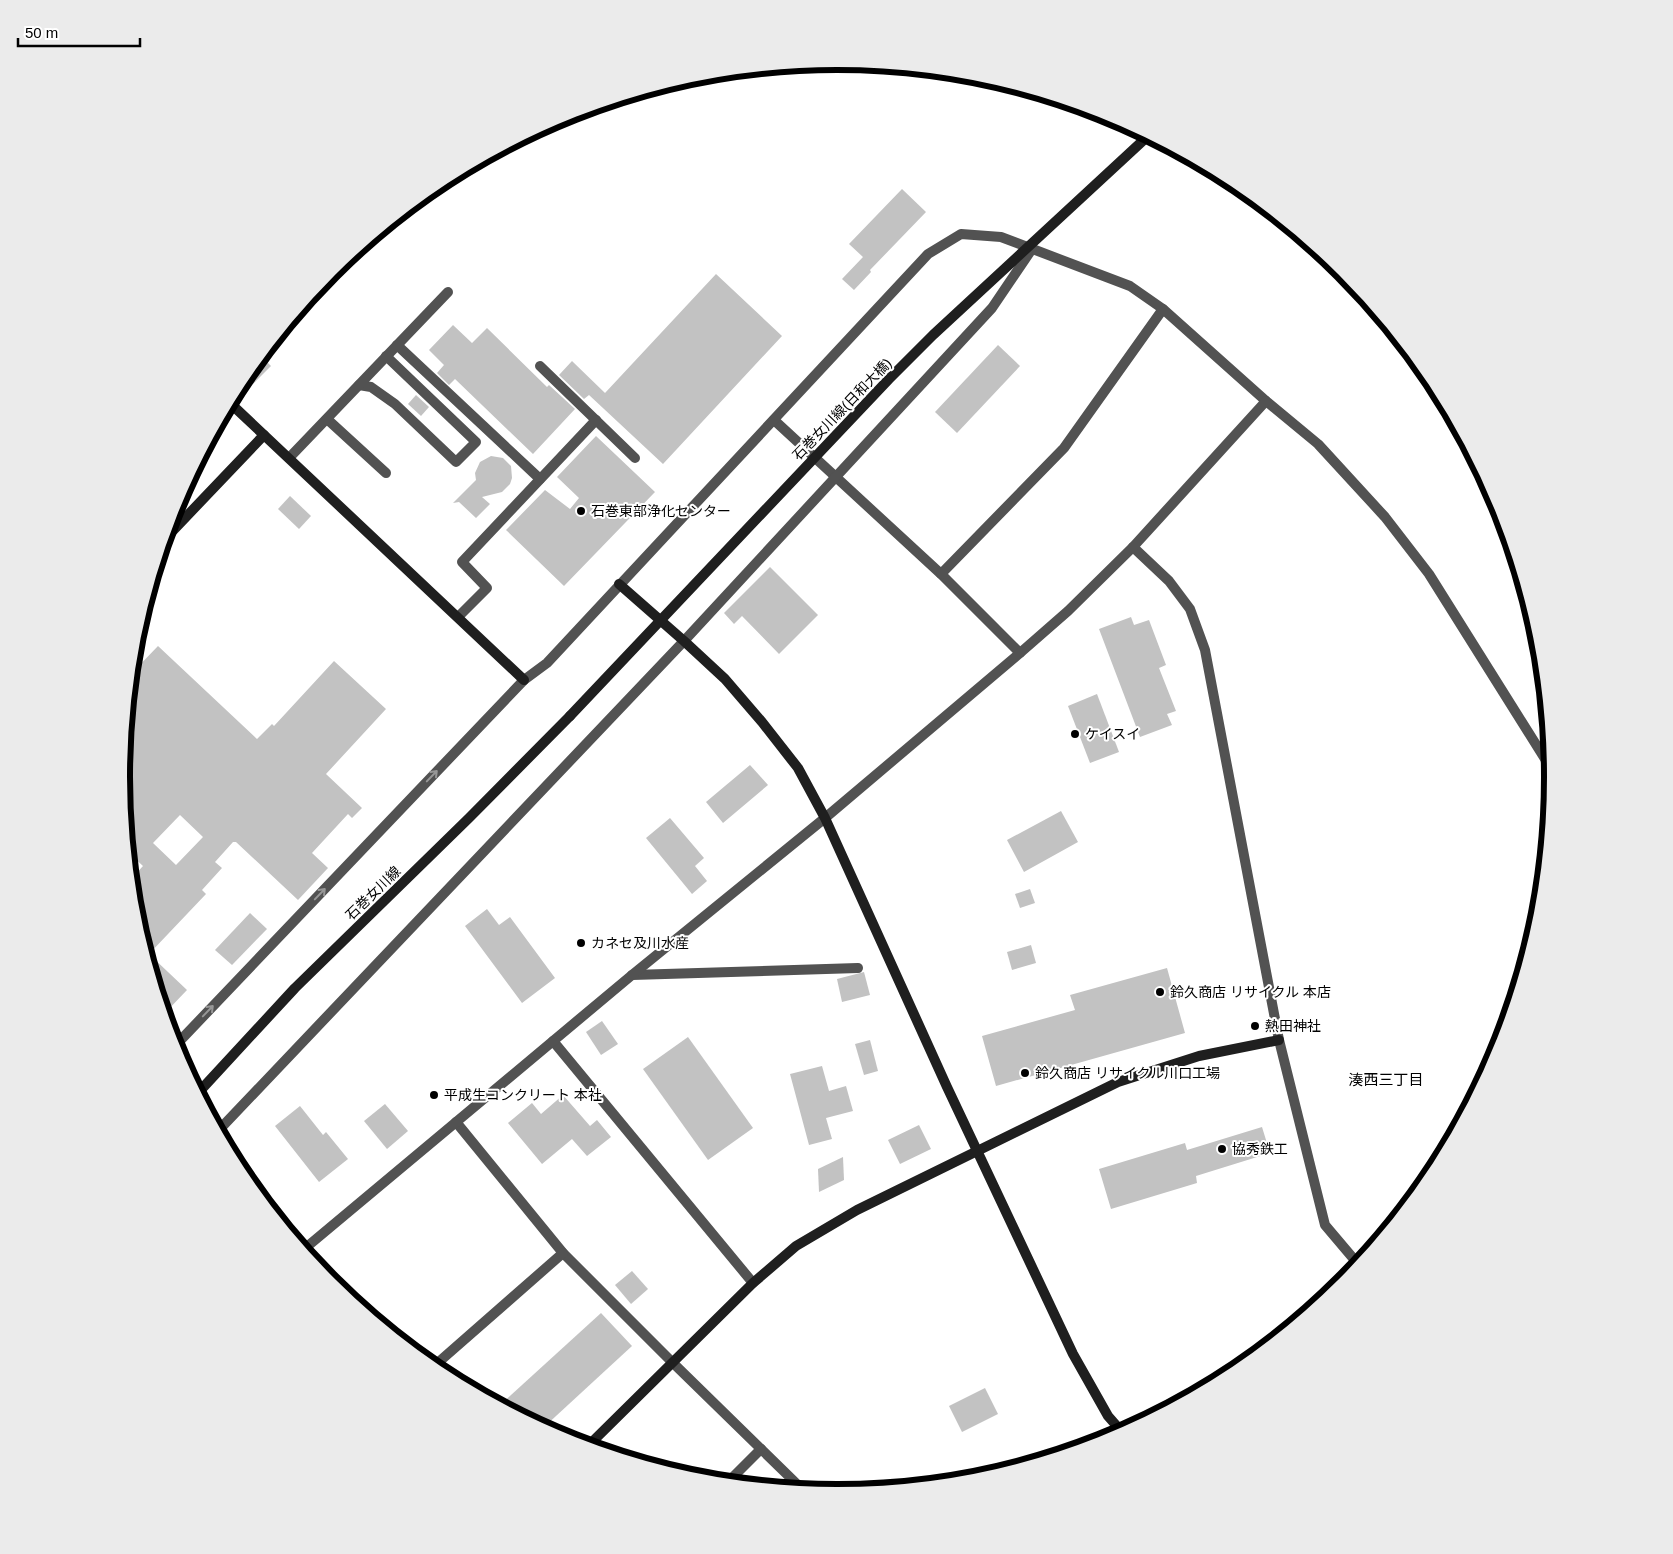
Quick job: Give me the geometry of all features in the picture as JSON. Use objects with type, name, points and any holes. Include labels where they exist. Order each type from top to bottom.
[{"type":"street","name":"石巻女川線(日和大橋)","points":[[570,716],[889,379],[940,329],[1143,140]]},
{"type":"street","points":[[180,1040],[524,680],[548,663],[619,584],[928,254],[961,234],[1001,237],[1130,286],[1163,309],[1266,401],[1318,444],[1391,524],[1429,574],[1543,756]]},
{"type":"street","points":[[222,1127],[684,641],[992,308],[1032,249]]},
{"type":"street","points":[[289,458],[448,292]]},
{"type":"street","points":[[941,574],[1064,448],[1163,309]]},
{"type":"street","points":[[397,345],[540,479]]},
{"type":"street","points":[[359,385],[371,387],[395,404],[456,462],[476,442],[386,356]]},
{"type":"street","points":[[540,366],[634,458]]},
{"type":"street","points":[[308,1246],[632,975],[825,818],[1068,611],[1133,547],[1266,401]]},
{"type":"street","points":[[234,407],[524,680]]},
{"type":"street","points":[[327,419],[386,473]]},
{"type":"street","points":[[458,617],[487,588],[462,562],[596,420]]},
{"type":"street","points":[[774,420],[941,574],[1020,653]]},
{"type":"street","points":[[175,529],[264,435]]},
{"type":"street","points":[[1133,547],[1169,581],[1190,609],[1205,650],[1279,1040],[1325,1224],[1353,1258]]},
{"type":"street","points":[[619,584],[725,679],[768,729],[798,768],[825,818],[1072,1354],[1108,1416],[1116,1426]]},
{"type":"street","name":"石巻女川線","points":[[202,1089],[295,988],[570,716]]},
{"type":"street","points":[[632,975],[858,968]]},
{"type":"street","points":[[594,1440],[753,1284],[796,1246],[849,1215],[1118,1082],[1199,1056],[1279,1040]]},
{"type":"street","points":[[553,1041],[753,1284]]},
{"type":"street","points":[[456,1122],[563,1252],[795,1482]]},
{"type":"street","points":[[439,1361],[563,1252]]},
{"type":"street","points":[[734,1476],[761,1449]]},
{"type":"building","points":[[902,189],[926,212],[870,270],[871,272],[854,290],[842,279],[863,257],[849,244]]},
{"type":"building","points":[[716,274],[782,336],[663,464],[589,395],[584,399],[559,375],[572,361],[605,393]]},
{"type":"building","points":[[453,325],[472,343],[487,328],[547,387],[549,385],[575,409],[533,454],[455,379],[449,385],[437,373],[444,365],[429,350]]},
{"type":"building","points":[[998,345],[1020,366],[957,433],[935,412]]},
{"type":"building","points":[[266,361],[271,366],[253,384],[251,382]]},
{"type":"building","points":[[416,395],[429,407],[421,416],[408,404]]},
{"type":"building","points":[[596,436],[655,492],[564,586],[506,530],[545,490],[570,509],[579,498],[557,477]]},
{"type":"building","points":[[491,456],[503,458],[511,466],[512,478],[510,484],[502,492],[482,497],[490,504],[476,518],[459,502],[453,503],[476,480],[475,473],[480,462]]},
{"type":"building","points":[[290,496],[311,516],[299,529],[278,509]]},
{"type":"building","points":[[770,567],[818,615],[779,654],[742,616],[734,624],[724,613]]},
{"type":"building","points":[[1131,617],[1134,625],[1149,620],[1166,665],[1159,668],[1176,711],[1167,714],[1172,725],[1140,737],[1099,629]]},
{"type":"building","points":[[158,646],[257,739],[272,724],[274,726],[334,661],[386,709],[326,774],[362,808],[352,818],[348,814],[312,853],[328,868],[298,900],[236,842],[233,842],[215,862],[222,868],[202,890],[206,894],[152,951],[143,915],[137,873],[143,866],[135,858],[131,823],[131,731],[139,666]],"holes":[[[180,815],[203,837],[176,865],[153,843]]]},
{"type":"building","points":[[1097,694],[1119,752],[1090,763],[1068,706]]},
{"type":"building","points":[[750,765],[768,785],[723,823],[706,802]]},
{"type":"building","points":[[1061,811],[1078,842],[1024,872],[1007,840]]},
{"type":"building","points":[[670,818],[704,858],[695,866],[707,881],[692,894],[646,838]]},
{"type":"building","points":[[1030,889],[1035,903],[1020,908],[1015,894]]},
{"type":"building","points":[[487,909],[499,925],[510,917],[555,978],[522,1003],[465,926]]},
{"type":"building","points":[[250,913],[267,929],[232,965],[215,950]]},
{"type":"building","points":[[1031,945],[1036,963],[1012,970],[1007,952]]},
{"type":"building","points":[[154,958],[187,990],[169,1009]]},
{"type":"building","points":[[1167,968],[1185,1033],[996,1086],[982,1036],[1075,1010],[1070,995]]},
{"type":"building","points":[[864,972],[870,995],[842,1002],[837,979]]},
{"type":"building","points":[[602,1021],[618,1044],[601,1055],[586,1032]]},
{"type":"building","points":[[688,1037],[753,1128],[708,1160],[643,1069]]},
{"type":"building","points":[[870,1040],[878,1071],[864,1075],[855,1044]]},
{"type":"building","points":[[822,1066],[829,1091],[846,1086],[853,1111],[826,1118],[832,1139],[809,1145],[790,1074]]},
{"type":"building","points":[[563,1095],[590,1126],[597,1120],[611,1137],[587,1156],[572,1139],[542,1164],[508,1123],[532,1103],[541,1114]]},
{"type":"building","points":[[385,1104],[408,1131],[387,1149],[364,1121]]},
{"type":"building","points":[[300,1106],[323,1135],[326,1132],[348,1159],[319,1182],[275,1126]]},
{"type":"building","points":[[919,1125],[931,1149],[900,1164],[888,1140]]},
{"type":"building","points":[[1262,1127],[1270,1153],[1196,1176],[1197,1183],[1111,1209],[1099,1169],[1185,1143],[1187,1150]]},
{"type":"building","points":[[843,1157],[844,1180],[819,1192],[818,1169]]},
{"type":"building","points":[[632,1271],[648,1289],[631,1304],[615,1285]]},
{"type":"building","points":[[601,1313],[632,1346],[549,1422],[505,1401]]},
{"type":"building","points":[[985,1388],[998,1414],[962,1432],[949,1406]]},
{"type":"place","name":"石巻東部浄化センター","points":[[581,511]]},
{"type":"place","name":"ケイスイ","points":[[1075,734]]},
{"type":"place","name":"カネセ及川水産","points":[[581,943]]},
{"type":"place","name":"鈴久商店 リサイクル 本店","points":[[1160,992]]},
{"type":"place","name":"熱田神社","points":[[1255,1026]]},
{"type":"place","name":"鈴久商店 リサイクル川口工場","points":[[1025,1073]]},
{"type":"place","name":"平成生コンクリート 本社","points":[[434,1095]]},
{"type":"place","name":"協秀鉄工","points":[[1222,1149]]},
{"type":"district","name":"湊西三丁目","points":[[1386,1080]]}]
